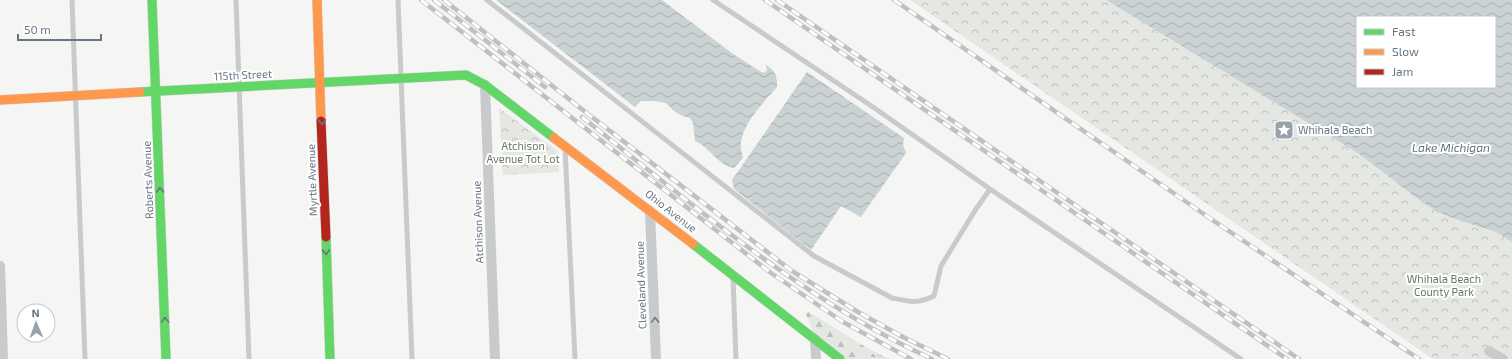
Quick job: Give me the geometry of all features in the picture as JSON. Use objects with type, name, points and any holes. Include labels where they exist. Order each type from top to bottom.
[{"type":"street","name":"Roberts Avenue","points":[[152,0],[157,92],[166,359]]},
{"type":"street","name":"Myrtle Avenue","points":[[317,0],[330,359]]},
{"type":"street","name":"115th Street","points":[[0,100],[466,75],[485,85]]},
{"type":"street","name":"Ohio Avenue","points":[[485,85],[840,359]]},
{"type":"street","name":"Atchison Avenue","points":[[485,85],[495,359]]},
{"type":"street","name":"Cleveland Avenue","points":[[650,211],[656,359]]},
{"type":"street","points":[[0,266],[3,359]]},
{"type":"street","points":[[815,340],[816,359]]},
{"type":"street","points":[[1489,351],[1503,359]]},
{"type":"lane","points":[[72,0],[85,359]]},
{"type":"lane","points":[[236,0],[249,359]]},
{"type":"lane","points":[[398,0],[412,359]]},
{"type":"lane","points":[[487,0],[814,256],[892,298],[906,301],[922,301],[934,296],[940,266],[990,189]]},
{"type":"lane","points":[[713,0],[873,107],[990,189],[1241,359]]},
{"type":"lane","points":[[565,146],[575,359]]},
{"type":"lane","points":[[733,275],[736,359]]},
{"type":"green space","name":"Whihala Beach County Park","points":[[910,0],[1106,0],[1356,152],[1422,202],[1458,220],[1496,232],[1512,242],[1512,359],[1433,359]]},
{"type":"green space","name":"Atchison Avenue Tot Lot","points":[[499,108],[558,151],[559,172],[503,175]]},
{"type":"green space","points":[[809,312],[864,346],[879,359],[846,359],[814,334],[806,314]]},
{"type":"green space","points":[[864,346],[889,359],[879,359]]},
{"type":"water","points":[[496,0],[662,0],[733,54],[763,73],[767,71],[766,65],[772,69],[777,80],[777,87],[755,113],[746,127],[741,144],[743,158],[734,168],[718,160],[705,147],[695,141],[693,123],[690,118],[674,111],[666,103],[641,101],[635,107]]},
{"type":"water","name":"Lake Michigan","points":[[1106,0],[1512,0],[1512,242],[1496,232],[1438,212],[1422,202],[1356,152]]},
{"type":"water","points":[[807,72],[904,138],[903,145],[906,153],[861,217],[841,206],[811,250],[734,189],[732,180]]},
{"type":"railway","points":[[421,0],[771,273],[843,322],[911,359]]},
{"type":"railway","points":[[434,0],[545,87]]},
{"type":"railway","points":[[444,0],[579,107],[792,271],[858,312],[903,337],[948,359]]},
{"type":"railway","points":[[765,0],[1287,359]]},
{"type":"railway","points":[[777,0],[1299,359]]},
{"type":"railway","points":[[894,0],[1211,219],[1419,359]]},
{"type":"railway","points":[[582,117],[665,184],[750,249],[794,280],[838,309],[884,335],[932,359]]},
{"type":"traffic: fast","points":[[152,0],[166,359]]},
{"type":"traffic: fast","points":[[140,92],[466,75],[485,85],[554,138]]},
{"type":"traffic: fast","points":[[326,237],[330,359]]},
{"type":"traffic: fast","points":[[693,244],[840,359]]},
{"type":"traffic: slow","points":[[317,0],[321,121]]},
{"type":"traffic: slow","points":[[0,100],[140,92]]},
{"type":"traffic: slow","points":[[554,138],[693,244]]},
{"type":"traffic: jam","points":[[321,121],[326,237]]},
{"type":"place","name":"Whihala Beach","points":[[1284,130]]}]
